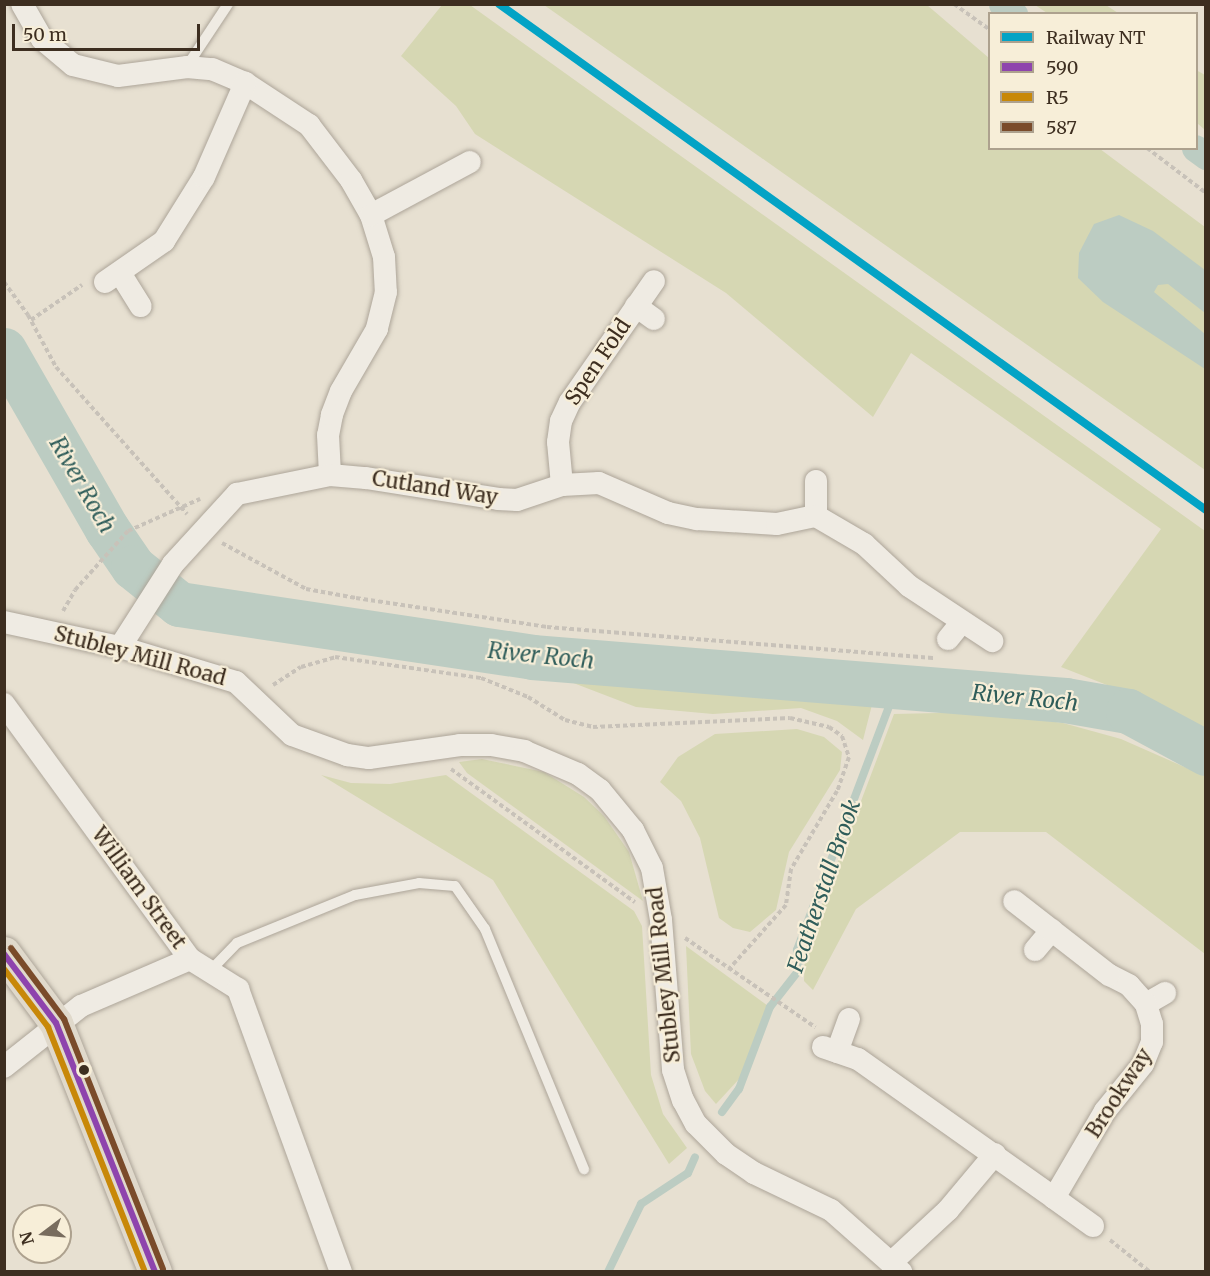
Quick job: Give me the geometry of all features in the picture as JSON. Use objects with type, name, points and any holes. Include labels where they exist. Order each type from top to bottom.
[{"type":"highway","points":[[4,953],[56,1023],[155,1272]]},
{"type":"street","points":[[22,4],[42,39],[73,65],[118,76],[187,67],[212,69],[245,83],[309,125],[331,148],[371,216],[384,257],[386,292],[377,329],[341,391],[332,416],[328,435],[330,476]]},
{"type":"street","points":[[141,306],[112,277],[164,241],[204,177],[245,83]]},
{"type":"street","points":[[371,216],[470,162]]},
{"type":"street","name":"Spen Fold","points":[[562,485],[558,442],[561,421],[570,402],[654,281]]},
{"type":"street","points":[[636,306],[654,319]]},
{"type":"street","name":"Cutland Way","points":[[237,494],[330,476],[366,478],[517,500],[562,485],[599,483],[668,513],[697,519],[777,524],[816,516]]},
{"type":"street","points":[[816,481],[816,516],[864,544],[954,631],[992,641]]},
{"type":"street","points":[[120,647],[173,564],[237,494]]},
{"type":"street","name":"Stubley Mill Road","points":[[4,622],[120,647],[236,682],[292,735],[347,756],[391,756],[460,745],[491,745],[524,751],[578,774],[600,790],[644,849],[652,868],[661,920],[673,1070],[696,1124],[726,1154],[754,1173],[831,1210],[897,1266]]},
{"type":"street","name":"William Street","points":[[4,704],[190,959],[238,989],[340,1272]]},
{"type":"street","points":[[1014,900],[1109,975],[1128,985],[1146,1004],[1166,993]]},
{"type":"street","points":[[1035,950],[1052,930]]},
{"type":"street","points":[[4,1067],[56,1023],[81,1006],[190,959]]},
{"type":"street","name":"Brookway","points":[[1054,1198],[1105,1112],[1143,1064],[1152,1042],[1146,1004]]},
{"type":"street","points":[[849,1019],[830,1049],[858,1059],[995,1154],[1093,1226]]},
{"type":"street","points":[[897,1266],[995,1154]]},
{"type":"lane","points":[[187,67],[228,4]]},
{"type":"lane","points":[[210,971],[237,943],[355,895],[419,883],[455,886],[485,929],[584,1169]]},
{"type":"path","points":[[954,4],[988,29]]},
{"type":"path","points":[[1150,150],[1206,193]]},
{"type":"path","points":[[31,320],[87,281],[112,277]]},
{"type":"path","points":[[4,282],[31,320],[56,367],[203,531],[306,590],[547,627],[935,659],[954,631]]},
{"type":"path","points":[[51,632],[75,590],[128,531],[180,506],[224,490],[237,494]]},
{"type":"path","points":[[253,698],[301,667],[335,657],[481,678],[528,697],[565,720],[593,727],[790,718],[829,727],[842,736],[849,757],[837,791],[791,868],[786,905],[729,969]]},
{"type":"path","points":[[441,767],[450,768],[729,969],[786,1006],[817,1029],[830,1049]]},
{"type":"path","points":[[1093,1226],[1150,1272]]},
{"type":"green space","points":[[442,5],[470,5],[1205,531],[1205,736],[1158,705],[1061,667],[1161,529],[911,353],[873,417],[726,293],[475,134],[456,106],[401,56]]},
{"type":"green space","points":[[544,5],[927,5],[988,57],[988,150],[1101,150],[1205,227],[1205,470]]},
{"type":"green space","points":[[1035,5],[1106,5],[1116,12],[1046,12]]},
{"type":"green space","points":[[1198,71],[1205,75],[1205,130],[1198,124]]},
{"type":"green space","points":[[566,668],[875,693],[863,740],[837,721],[801,708],[713,714],[636,707],[563,679]]},
{"type":"green space","points":[[981,712],[1063,723],[1121,739],[1205,776],[1205,954],[1046,832],[960,832],[856,909],[813,990],[804,981],[805,949],[894,714]]},
{"type":"green space","points":[[797,729],[824,737],[842,752],[840,770],[789,852],[776,910],[750,932],[733,928],[719,918],[700,838],[681,801],[660,782],[678,757],[715,734]]},
{"type":"green space","points":[[482,759],[544,772],[584,797],[604,816],[629,852],[643,901],[467,773],[459,762]]},
{"type":"green space","points":[[321,775],[351,783],[390,784],[446,775],[634,911],[642,926],[651,1075],[663,1114],[687,1148],[669,1164],[493,880]]},
{"type":"green space","points":[[686,946],[768,1006],[740,1078],[716,1104],[705,1091],[691,1054]]},
{"type":"shaded area","points":[[1119,215],[1153,231],[1205,270],[1205,313],[1168,284],[1158,285],[1154,292],[1205,334],[1205,369],[1103,302],[1078,278],[1079,253],[1094,224]]},
{"type":"waterway","points":[[1002,4],[1012,12]]},
{"type":"waterway","points":[[1198,150],[1206,156]]},
{"type":"waterway","name":"River Roch","points":[[4,350],[107,529],[133,567],[179,604],[532,657],[1065,700],[1128,711],[1206,753]]},
{"type":"waterway","name":"Featherstall Brook","points":[[722,1112],[739,1089],[770,1007],[799,970],[797,950],[897,686]]},
{"type":"waterway","name":"Featherstall Brook","points":[[608,1272],[641,1204],[688,1173],[695,1157]]},
{"type":"rail line","name":"NT","points":[[499,4],[1206,510]]},
{"type":"transit line","name":"587","points":[[11,948],[64,1019],[163,1269]]},
{"type":"transit line","name":"590","points":[[4,954],[56,1023],[155,1272]]},
{"type":"transit line","name":"R5","points":[[4,969],[48,1027],[145,1272]]}]
